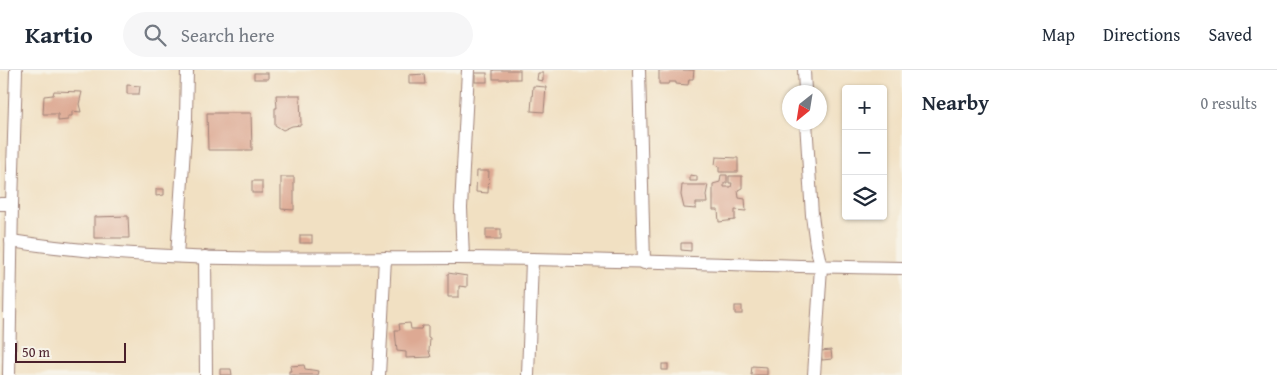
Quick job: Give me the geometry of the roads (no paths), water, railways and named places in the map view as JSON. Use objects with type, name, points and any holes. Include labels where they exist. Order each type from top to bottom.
[{"type":"street","points":[[9,375],[11,241],[6,204],[16,70]]},
{"type":"street","points":[[177,256],[186,118],[187,70]]},
{"type":"street","points":[[462,258],[461,208],[468,70]]},
{"type":"street","points":[[639,70],[644,262]]},
{"type":"street","points":[[804,70],[805,85]]},
{"type":"street","points":[[807,130],[812,215],[821,267],[814,375]]},
{"type":"street","points":[[11,241],[57,248],[205,257],[462,258],[902,268]]},
{"type":"street","points":[[205,257],[206,375]]},
{"type":"street","points":[[379,375],[385,258]]},
{"type":"street","points":[[528,375],[532,260]]}]
